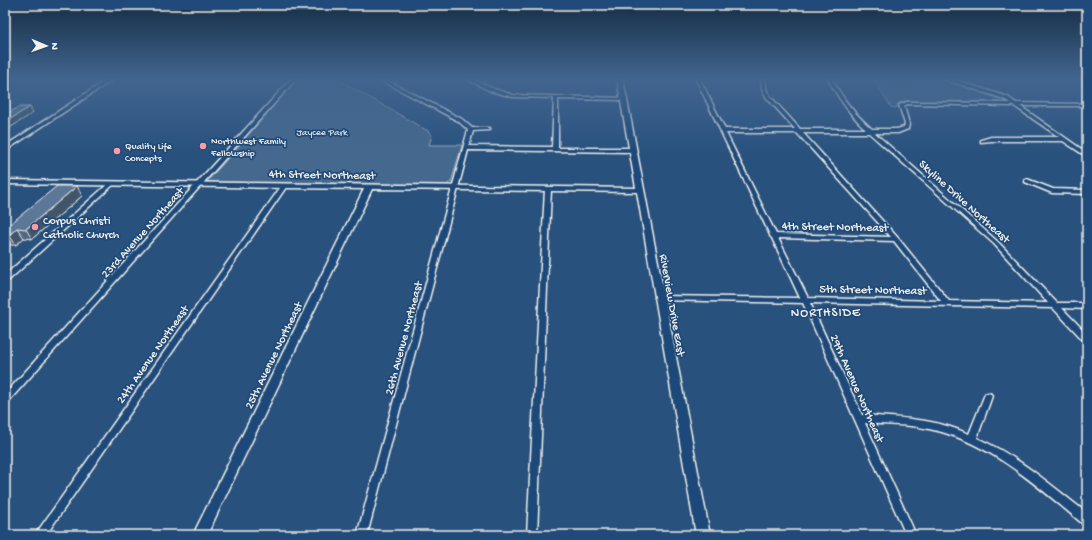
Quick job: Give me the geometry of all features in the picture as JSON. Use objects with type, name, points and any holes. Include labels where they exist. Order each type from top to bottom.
[{"type":"street","points":[[5,149],[73,104]]},
{"type":"street","name":"23rd Avenue Northeast","points":[[5,400],[272,104]]},
{"type":"street","points":[[430,104],[460,120],[471,130],[488,129]]},
{"type":"street","points":[[555,148],[556,104]]},
{"type":"street","name":"Riverview Drive East","points":[[625,104],[658,298],[703,535]]},
{"type":"street","name":"29th Avenue Northeast","points":[[710,104],[805,300],[860,419],[911,535]]},
{"type":"street","points":[[774,104],[896,239],[946,303]]},
{"type":"street","name":"Skyline Drive Northeast","points":[[845,104],[855,117],[996,243],[1087,339]]},
{"type":"street","points":[[723,131],[898,131],[906,128],[907,124],[901,105],[903,104]]},
{"type":"street","points":[[1014,104],[1084,151],[1087,155]]},
{"type":"street","points":[[1029,104],[1087,105]]},
{"type":"street","name":"26th Avenue Northeast","points":[[362,535],[471,130]]},
{"type":"street","points":[[983,141],[991,139],[1064,139]]},
{"type":"street","points":[[467,148],[632,150]]},
{"type":"street","points":[[1027,181],[1052,191],[1087,192]]},
{"type":"street","name":"4th Street Northeast","points":[[5,182],[639,190]]},
{"type":"street","points":[[5,279],[111,184]]},
{"type":"street","name":"24th Avenue Northeast","points":[[40,535],[284,186]]},
{"type":"street","name":"25th Avenue Northeast","points":[[200,535],[369,187]]},
{"type":"street","points":[[532,535],[548,189]]},
{"type":"street","name":"4th Street Northeast","points":[[773,236],[896,239]]},
{"type":"street","name":"5th Street Northeast","points":[[658,298],[1087,306]]},
{"type":"street","points":[[972,438],[988,396]]},
{"type":"street","points":[[860,419],[912,423],[937,427],[972,438],[1009,458],[1087,520]]},
{"type":"green space","name":"Jaycee Park","points":[[275,104],[381,104],[428,131],[432,135],[429,145],[462,145],[451,182],[446,185],[207,182]]},
{"type":"green space","points":[[889,104],[898,104],[896,108],[891,107]]},
{"type":"building","points":[[19,107],[30,107],[5,122],[5,115]]},
{"type":"building","points":[[57,186],[77,186],[26,229],[17,228],[9,235],[5,235],[5,228]]},
{"type":"place","name":"Northwest Family Fellowship","points":[[203,146]]},
{"type":"place","name":"Quality Life Concepts","points":[[117,151]]},
{"type":"place","name":"Corpus Christi Catholic Church","points":[[35,227]]},
{"type":"district","name":"NORTHSIDE","points":[[826,311]]}]
